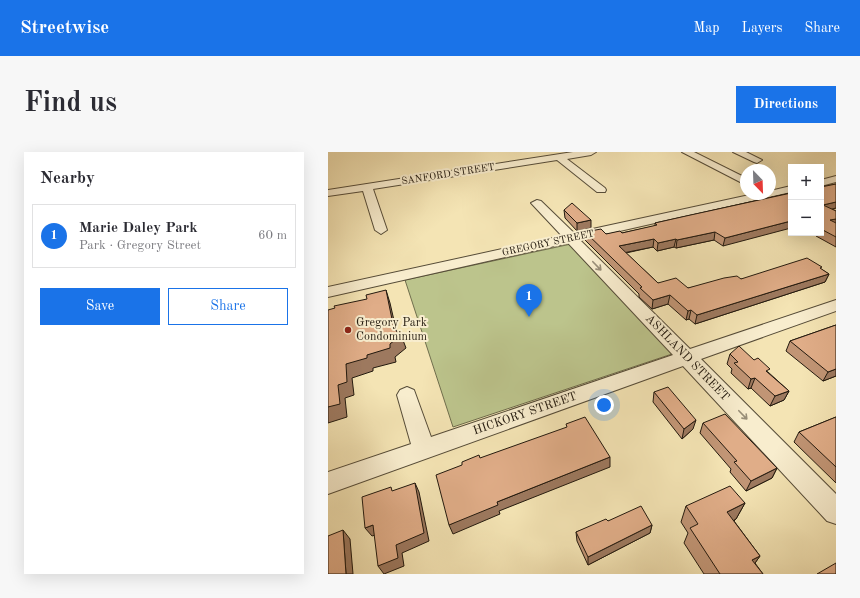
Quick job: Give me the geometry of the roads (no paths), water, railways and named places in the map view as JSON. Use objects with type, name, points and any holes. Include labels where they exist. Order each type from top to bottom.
[{"type":"street","name":"SANFORD STREET","points":[[328,193],[591,152]]},
{"type":"street","points":[[687,152],[740,179]]},
{"type":"street","points":[[738,152],[757,160]]},
{"type":"street","points":[[491,157],[500,166]]},
{"type":"street","points":[[559,157],[601,190]]},
{"type":"street","points":[[824,182],[836,179]]},
{"type":"street","points":[[367,187],[381,230]]},
{"type":"street","name":"GREGORY STREET","points":[[776,193],[788,190]]},
{"type":"street","name":"GREGORY STREET","points":[[328,292],[743,200]]},
{"type":"street","name":"ASHLAND STREET","points":[[538,203],[570,238],[836,512]]},
{"type":"street","name":"HICKORY STREET","points":[[328,483],[836,306]]},
{"type":"street","points":[[407,395],[424,449]]},
{"type":"place","name":"Marie Daley Park","points":[[529,317]]},
{"type":"place","name":"Gregory Park Condominium","points":[[348,330]]}]
